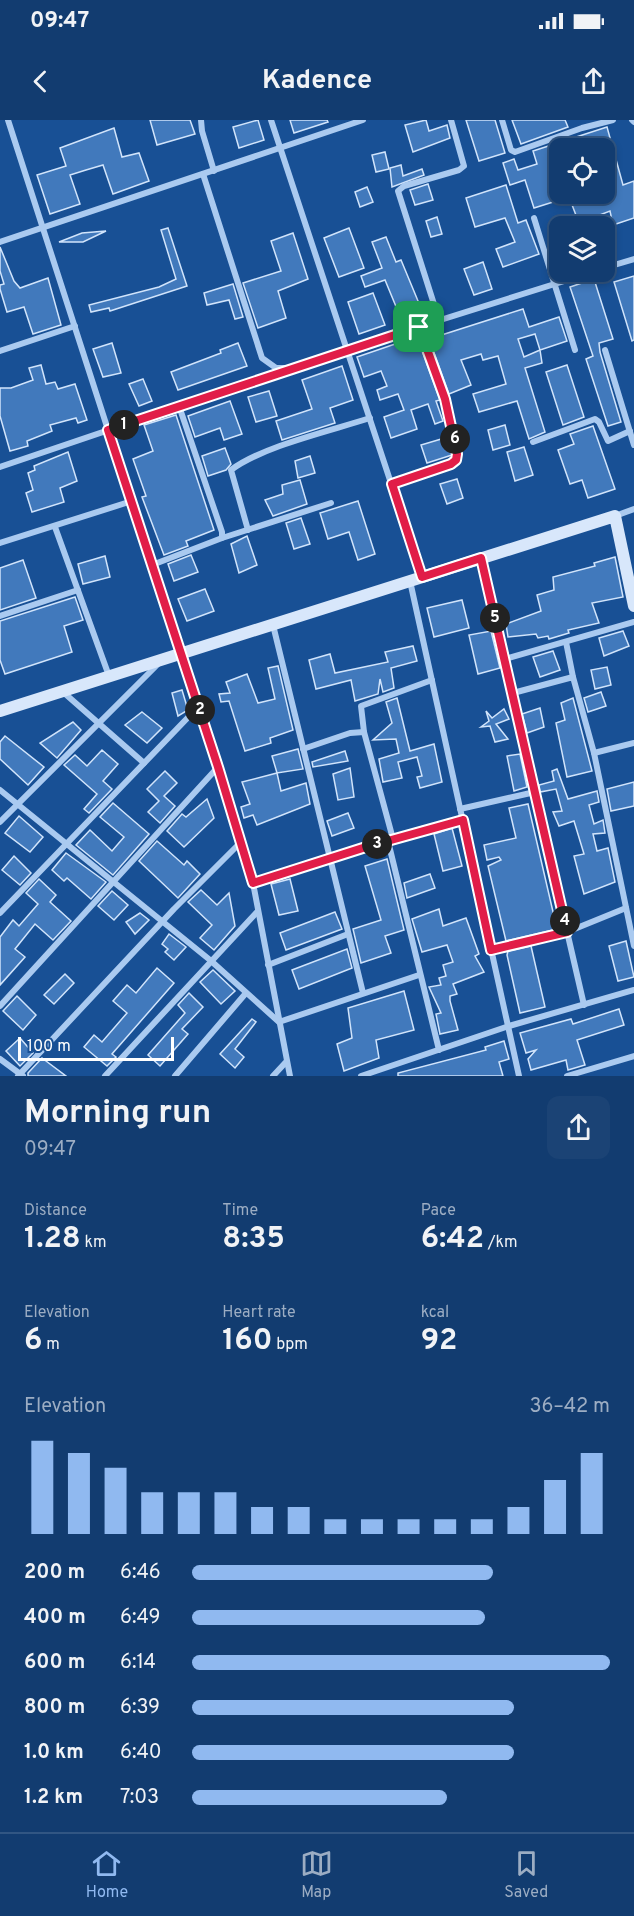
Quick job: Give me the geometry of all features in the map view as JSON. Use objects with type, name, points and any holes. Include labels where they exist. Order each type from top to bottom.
[{"type":"street","points":[[8,120],[242,842],[253,883],[290,1076]]},
{"type":"street","points":[[201,120],[214,171]]},
{"type":"street","points":[[271,120],[392,484],[416,579],[432,680],[519,1076]]},
{"type":"street","points":[[0,242],[363,120]]},
{"type":"street","points":[[439,320],[398,191],[404,186],[459,170],[464,166],[451,120]]},
{"type":"street","points":[[502,120],[512,152],[613,120]]},
{"type":"street","points":[[203,174],[262,358],[276,368],[293,368]]},
{"type":"street","points":[[534,218],[575,350]]},
{"type":"street","points":[[615,265],[634,259]]},
{"type":"street","points":[[0,467],[348,349],[560,282]]},
{"type":"street","points":[[0,351],[75,326]]},
{"type":"street","points":[[392,484],[451,464],[456,460],[457,454],[445,399],[419,327]]},
{"type":"street","points":[[604,350],[634,445]]},
{"type":"street","points":[[179,406],[222,538]]},
{"type":"street","points":[[248,530],[231,470],[241,462],[266,452],[370,418]]},
{"type":"street","points":[[533,442],[595,419],[599,422],[608,441],[630,431]]},
{"type":"street","points":[[0,543],[132,501]]},
{"type":"street","points":[[152,565],[222,538],[331,503]]},
{"type":"street","points":[[0,711],[634,509]]},
{"type":"street","points":[[615,516],[634,606]]},
{"type":"street","points":[[55,527],[109,676]]},
{"type":"street","points":[[481,558],[584,1005]]},
{"type":"street","points":[[0,616],[78,590]]},
{"type":"street","points":[[505,659],[634,622]]},
{"type":"street","points":[[273,624],[328,859],[363,993]]},
{"type":"street","points":[[566,642],[573,678],[594,753],[634,946]]},
{"type":"street","points":[[0,822],[101,724],[162,660]]},
{"type":"street","points":[[513,693],[573,678]]},
{"type":"street","points":[[432,680],[361,706],[364,732],[391,840],[418,975],[439,1050]]},
{"type":"street","points":[[63,691],[144,763]]},
{"type":"street","points":[[0,913],[198,707]]},
{"type":"street","points":[[303,749],[350,733],[364,732]]},
{"type":"street","points":[[594,753],[634,743]]},
{"type":"street","points":[[0,1006],[218,767]]},
{"type":"street","points":[[0,790],[210,960],[279,1022]]},
{"type":"street","points":[[460,809],[535,792]]},
{"type":"street","points":[[253,883],[463,820]]},
{"type":"street","points":[[0,1059],[21,1075],[163,921],[242,842]]},
{"type":"street","points":[[491,950],[567,932],[626,908]]},
{"type":"street","points":[[105,1076],[210,960],[257,912]]},
{"type":"street","points":[[268,964],[348,934]]},
{"type":"street","points":[[279,1022],[418,975]]},
{"type":"street","points":[[361,1076],[509,1026],[634,990]]},
{"type":"street","points":[[175,1076],[246,993]]},
{"type":"street","points":[[567,1076],[634,1056]]},
{"type":"street","points":[[273,1076],[286,1062]]},
{"type":"building","points":[[150,120],[190,120],[195,134],[157,145]]},
{"type":"building","points":[[258,120],[264,140],[239,148],[233,127]]},
{"type":"building","points":[[290,120],[327,120],[328,122],[294,133]]},
{"type":"building","points":[[426,120],[429,131],[447,125],[450,138],[413,152],[405,125]]},
{"type":"building","points":[[466,120],[495,120],[505,153],[479,161]]},
{"type":"building","points":[[512,120],[565,120],[568,127],[521,144]]},
{"type":"building","points":[[607,127],[610,138],[573,138]]},
{"type":"building","points":[[114,128],[122,157],[139,153],[149,181],[113,194],[103,165],[70,175],[80,204],[50,214],[37,175],[66,166],[60,148]]},
{"type":"building","points":[[549,146],[549,203],[534,208],[525,180],[510,185],[503,163],[514,159],[518,170],[537,164],[533,151]]},
{"type":"building","points":[[385,152],[389,169],[376,172],[372,155]]},
{"type":"building","points":[[615,156],[623,185],[634,181],[634,218],[615,224],[615,216],[611,216],[610,211],[597,216],[576,216],[572,204],[615,204]]},
{"type":"building","points":[[401,165],[403,176],[422,169],[424,175],[392,187],[390,168]]},
{"type":"building","points":[[428,184],[433,200],[415,205],[410,190]]},
{"type":"building","points":[[506,185],[518,223],[526,220],[539,254],[503,267],[496,249],[515,242],[505,218],[475,227],[466,198]]},
{"type":"building","points":[[367,187],[373,202],[360,207],[355,192]]},
{"type":"building","points":[[437,217],[442,234],[431,237],[426,221]]},
{"type":"building","points":[[168,228],[187,286],[110,311],[109,308],[91,312],[89,305],[159,287],[176,279],[161,230]]},
{"type":"building","points":[[349,228],[364,268],[339,277],[324,238]]},
{"type":"building","points":[[106,231],[83,242],[59,242],[82,233]]},
{"type":"building","points":[[293,233],[308,279],[278,291],[286,318],[258,328],[243,283],[281,271],[271,241]]},
{"type":"building","points":[[386,237],[396,262],[401,260],[423,313],[402,321],[385,280],[365,287],[361,276],[382,268],[372,242]]},
{"type":"building","points":[[0,247],[14,281],[20,288],[48,278],[61,325],[33,334],[24,307],[7,312],[0,289],[0,285],[4,284],[0,271]]},
{"type":"building","points":[[483,262],[492,289],[474,295],[464,269]]},
{"type":"building","points":[[634,276],[634,340],[632,341],[614,282]]},
{"type":"building","points":[[585,282],[595,282],[613,339],[599,343],[600,352],[621,422],[608,426],[586,359],[593,356],[570,287]]},
{"type":"building","points":[[233,284],[243,317],[235,319],[229,300],[207,305],[204,293]]},
{"type":"building","points":[[373,293],[385,325],[359,334],[348,302]]},
{"type":"building","points":[[523,309],[529,327],[559,317],[567,341],[540,350],[542,363],[525,368],[545,432],[529,439],[517,401],[479,412],[473,394],[506,384],[498,356],[483,360],[481,354],[461,360],[471,385],[449,394],[429,339]],"holes":[[[535,334],[540,350],[524,357],[518,339]]]},
{"type":"building","points":[[401,342],[403,348],[419,342],[440,400],[436,401],[443,421],[435,424],[428,404],[411,410],[417,429],[391,438],[384,417],[404,410],[398,394],[380,400],[377,390],[387,386],[381,371],[364,377],[357,357]]},
{"type":"building","points":[[112,343],[121,373],[103,377],[93,349]]},
{"type":"building","points":[[238,343],[247,366],[178,390],[171,372],[221,353],[220,350]]},
{"type":"building","points":[[41,365],[46,384],[55,382],[58,389],[75,384],[87,420],[78,423],[76,418],[50,425],[52,431],[27,441],[28,446],[10,451],[0,416],[0,388],[11,388],[33,380],[29,368]]},
{"type":"building","points":[[567,365],[584,417],[563,425],[546,372]]},
{"type":"building","points":[[342,366],[353,400],[330,408],[335,423],[282,440],[276,421],[312,409],[302,380]]},
{"type":"building","points":[[143,379],[152,401],[139,406],[129,384]]},
{"type":"building","points":[[269,391],[277,416],[256,422],[248,397]]},
{"type":"building","points":[[230,401],[242,434],[224,440],[220,428],[195,437],[188,416]]},
{"type":"building","points":[[176,415],[214,530],[186,541],[188,546],[164,555],[142,497],[146,496],[133,459],[153,451],[144,425]]},
{"type":"building","points":[[505,425],[510,445],[493,450],[488,430]]},
{"type":"building","points":[[593,426],[615,489],[588,498],[582,480],[570,484],[558,450],[574,444],[570,434]]},
{"type":"building","points":[[448,437],[452,455],[427,463],[421,445]]},
{"type":"building","points":[[524,447],[533,475],[515,481],[507,452]]},
{"type":"building","points":[[225,448],[231,464],[226,470],[208,476],[202,456]]},
{"type":"building","points":[[68,452],[77,481],[60,488],[64,502],[32,512],[26,493],[33,490],[28,473],[35,470],[34,466]]},
{"type":"building","points":[[310,456],[315,473],[298,478],[295,461]]},
{"type":"building","points":[[457,479],[463,498],[447,504],[440,484]]},
{"type":"building","points":[[300,480],[307,504],[273,516],[265,500],[283,494],[282,485]]},
{"type":"building","points":[[358,501],[375,554],[358,560],[349,532],[328,539],[320,513]]},
{"type":"building","points":[[301,518],[310,544],[294,549],[286,523]]},
{"type":"building","points":[[247,536],[257,565],[239,573],[231,544]]},
{"type":"building","points":[[191,555],[198,572],[174,581],[168,564]]},
{"type":"building","points":[[105,556],[110,577],[83,584],[78,564]]},
{"type":"building","points":[[615,557],[623,597],[592,603],[599,623],[568,630],[569,633],[549,639],[548,636],[538,638],[536,634],[508,637],[506,624],[541,611],[537,595],[554,590],[553,577],[595,566],[594,563]]},
{"type":"building","points":[[23,560],[36,598],[0,610],[0,568]]},
{"type":"building","points":[[205,589],[214,611],[187,621],[178,599]]},
{"type":"building","points":[[75,597],[83,620],[64,626],[72,652],[5,674],[0,660],[0,621]]},
{"type":"building","points":[[462,600],[469,628],[434,637],[427,608]]},
{"type":"building","points":[[491,631],[500,668],[478,674],[469,635]]},
{"type":"building","points":[[623,631],[629,646],[604,656],[599,638]]},
{"type":"building","points":[[413,646],[417,661],[391,668],[394,688],[383,692],[380,679],[378,694],[355,701],[351,680],[316,689],[309,660],[330,654],[335,673],[388,662],[385,652]]},
{"type":"building","points":[[553,651],[560,670],[540,677],[533,657]]},
{"type":"building","points":[[278,666],[293,730],[270,738],[271,743],[245,751],[229,701],[221,702],[219,694],[230,693],[226,682],[247,674],[258,703],[275,699],[268,668]]},
{"type":"building","points":[[607,667],[611,685],[595,689],[591,670]]},
{"type":"building","points":[[182,690],[188,710],[178,716],[172,693]]},
{"type":"building","points":[[601,692],[606,706],[588,712],[584,698]]},
{"type":"building","points":[[397,698],[410,751],[434,744],[442,782],[420,788],[417,777],[422,776],[417,757],[398,762],[402,778],[383,782],[379,759],[399,753],[396,739],[373,740],[392,723],[386,702]]},
{"type":"building","points":[[573,698],[592,771],[567,777],[556,723],[565,720],[561,703]]},
{"type":"building","points":[[540,708],[544,727],[527,733],[522,714]]},
{"type":"building","points":[[504,709],[509,719],[496,724],[508,739],[495,742],[490,726],[481,727],[489,721],[486,711],[492,718]]},
{"type":"building","points":[[142,712],[162,728],[147,743],[125,725]]},
{"type":"building","points":[[73,722],[81,730],[57,758],[40,743]]},
{"type":"building","points":[[5,736],[44,767],[28,785],[0,759],[0,742]]},
{"type":"building","points":[[298,749],[303,769],[277,773],[272,756]]},
{"type":"building","points":[[102,750],[118,764],[103,781],[112,789],[89,813],[84,809],[97,794],[64,765],[75,755],[87,766]]},
{"type":"building","points":[[345,751],[348,761],[313,767],[312,762]]},
{"type":"building","points":[[520,754],[527,787],[514,791],[507,756]]},
{"type":"building","points":[[350,768],[354,797],[338,800],[333,774]]},
{"type":"building","points":[[557,769],[568,799],[597,791],[599,802],[589,805],[594,824],[603,820],[605,833],[593,834],[597,851],[608,848],[615,882],[584,894],[574,856],[584,854],[574,821],[559,826],[553,812],[562,811],[556,789],[540,792],[539,785],[554,781],[552,771]]},
{"type":"building","points":[[165,771],[177,783],[164,796],[175,806],[160,823],[148,812],[159,801],[147,789]]},
{"type":"building","points":[[277,773],[281,791],[306,783],[310,804],[257,825],[253,815],[244,818],[241,807],[250,804],[242,782]]},
{"type":"building","points":[[634,782],[634,806],[611,811],[607,789]]},
{"type":"building","points":[[207,799],[214,818],[184,847],[167,831],[182,814],[186,817]]},
{"type":"building","points":[[113,803],[149,834],[113,875],[76,845],[90,830],[112,851],[124,837],[100,817]]},
{"type":"building","points":[[528,804],[557,929],[506,941],[488,866],[501,860],[499,857],[487,860],[484,845],[516,838],[509,808]]},
{"type":"building","points":[[348,813],[354,828],[332,836],[327,821]]},
{"type":"building","points":[[19,816],[43,837],[30,852],[5,833]]},
{"type":"building","points":[[452,828],[462,866],[443,871],[434,834]]},
{"type":"building","points":[[157,841],[184,865],[187,861],[200,874],[178,898],[139,861]]},
{"type":"building","points":[[66,853],[106,882],[91,899],[67,878],[64,881],[52,870]]},
{"type":"building","points":[[14,856],[31,873],[20,885],[2,870]]},
{"type":"building","points":[[387,859],[404,930],[385,936],[391,953],[361,963],[353,929],[381,920],[365,866]]},
{"type":"building","points":[[430,874],[435,888],[407,898],[404,883]]},
{"type":"building","points":[[39,879],[56,895],[50,902],[71,921],[53,940],[35,924],[15,949],[25,957],[0,985],[0,937],[13,920],[19,926],[38,904],[26,893]]},
{"type":"building","points":[[290,879],[298,911],[279,915],[271,884]]},
{"type":"building","points":[[201,890],[217,905],[229,893],[235,926],[214,950],[200,938],[212,925],[188,902]]},
{"type":"building","points":[[112,891],[128,905],[114,920],[98,906]]},
{"type":"building","points":[[439,909],[443,926],[466,918],[479,954],[475,956],[484,972],[453,984],[457,994],[450,996],[450,1001],[458,1030],[440,1034],[436,1014],[441,1013],[429,987],[441,985],[439,978],[446,976],[443,965],[453,962],[447,945],[422,952],[412,919]]},
{"type":"building","points":[[335,912],[342,929],[286,950],[280,933]]},
{"type":"building","points":[[140,913],[149,920],[135,934],[126,922]]},
{"type":"building","points":[[169,934],[186,947],[174,960],[165,952],[168,949],[162,944]]},
{"type":"building","points":[[626,941],[634,977],[618,981],[609,946]]},
{"type":"building","points":[[531,946],[545,1007],[520,1013],[507,955],[508,951]]},
{"type":"building","points":[[347,949],[352,968],[299,989],[292,970]]},
{"type":"building","points":[[157,968],[174,983],[112,1054],[116,1057],[107,1066],[84,1047],[94,1035],[102,1042],[127,1013],[113,1001],[127,985],[136,993]]},
{"type":"building","points":[[213,970],[235,991],[221,1004],[200,982]]},
{"type":"building","points":[[65,974],[74,983],[54,1004],[44,995]]},
{"type":"building","points":[[404,991],[414,1030],[376,1040],[379,1058],[344,1071],[337,1044],[352,1038],[348,1008]]},
{"type":"building","points":[[189,993],[203,1007],[182,1029],[188,1034],[160,1066],[148,1055],[185,1013],[178,1005]]},
{"type":"building","points":[[17,996],[36,1015],[23,1030],[3,1011]]},
{"type":"building","points":[[619,1009],[624,1025],[577,1040],[585,1065],[568,1070],[566,1060],[531,1070],[528,1059],[536,1050],[526,1053],[520,1033],[571,1019],[573,1024]]},
{"type":"building","points":[[252,1019],[256,1022],[235,1049],[244,1057],[235,1068],[220,1054]]},
{"type":"building","points":[[20,1038],[33,1053],[20,1066],[6,1051]]},
{"type":"building","points":[[504,1041],[509,1059],[499,1062],[503,1076],[398,1076],[398,1073],[486,1050],[485,1047]]},
{"type":"building","points":[[42,1058],[66,1076],[28,1076],[28,1073]]},
{"type":"route","points":[[419,327],[445,399],[455,438],[456,460],[451,464],[392,484],[422,577],[481,558],[567,932],[491,950],[463,820],[366,847],[253,883],[218,767],[108,430],[419,327]]}]
